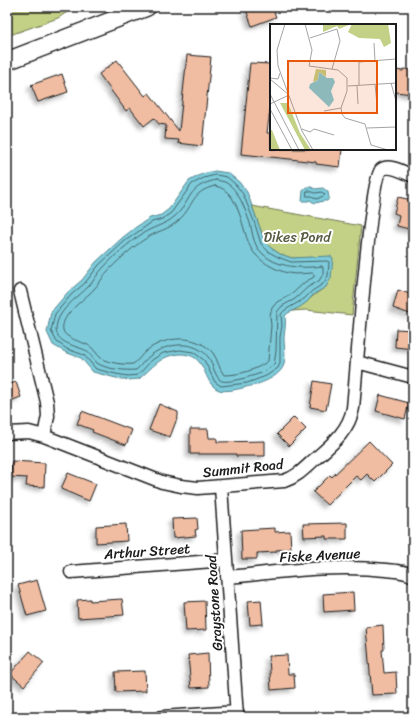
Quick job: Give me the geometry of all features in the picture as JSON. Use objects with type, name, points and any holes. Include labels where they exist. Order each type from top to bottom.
[{"type":"main road","points":[[7,61],[147,7]]},
{"type":"street","name":"Summit Road","points":[[7,433],[29,432],[44,436],[169,484],[186,487],[221,487],[276,482],[290,479],[335,442],[346,426],[352,413],[365,273],[377,180],[381,170],[385,168],[390,168],[413,176]]},
{"type":"street","points":[[20,291],[47,402],[48,416],[44,436]]},
{"type":"street","points":[[357,362],[413,377]]},
{"type":"street","name":"Graystone Road","points":[[221,487],[237,715]]},
{"type":"street","name":"Arthur Street","points":[[71,572],[226,560]]},
{"type":"street","name":"Fiske Avenue","points":[[227,577],[321,568],[350,567],[400,572],[413,576]]},
{"type":"street","points":[[162,717],[237,715]]},
{"type":"green space","points":[[7,7],[75,7],[58,18],[7,36]]},
{"type":"green space","name":"Dikes Pond","points":[[252,206],[361,226],[352,315],[306,310],[292,311],[326,287],[322,257],[292,258],[280,254],[271,248],[265,242]]},
{"type":"water","points":[[215,171],[228,173],[239,182],[247,192],[265,242],[271,248],[280,254],[292,258],[330,256],[333,258],[331,278],[326,287],[314,294],[300,307],[285,316],[285,361],[282,369],[268,380],[226,391],[219,390],[213,386],[200,363],[189,355],[179,354],[162,359],[139,379],[128,380],[93,372],[81,358],[65,352],[53,345],[47,332],[51,312],[68,292],[82,280],[96,262],[122,238],[150,218],[161,215],[169,209],[189,181],[202,174]]},
{"type":"water","points":[[306,187],[315,189],[323,188],[328,192],[329,198],[327,201],[316,203],[310,200],[302,201],[303,191]]},
{"type":"building","points":[[245,7],[272,7],[276,17],[252,26]]},
{"type":"building","points":[[187,55],[211,57],[202,146],[178,143],[179,140],[165,139],[166,125],[159,124],[154,118],[144,126],[130,108],[126,111],[99,74],[117,60],[145,96],[149,93],[179,131]]},
{"type":"building","points":[[250,63],[270,64],[270,110],[267,133],[270,133],[270,150],[342,150],[340,167],[316,164],[316,162],[241,154]]},
{"type":"building","points":[[403,69],[413,70],[413,94],[396,92],[396,70],[403,71]]},
{"type":"building","points":[[62,74],[68,92],[38,102],[31,85]]},
{"type":"building","points":[[398,197],[412,200],[410,210],[413,211],[413,230],[397,226],[399,215],[394,213]]},
{"type":"building","points":[[398,290],[413,295],[413,305],[410,314],[393,308]]},
{"type":"building","points":[[396,329],[413,330],[413,349],[395,347]]},
{"type":"building","points":[[314,381],[331,384],[326,410],[310,407]]},
{"type":"building","points":[[16,382],[21,397],[7,402],[7,385]]},
{"type":"building","points":[[380,395],[409,403],[405,419],[376,411]]},
{"type":"building","points":[[159,404],[178,412],[178,416],[170,437],[149,430]]},
{"type":"building","points":[[82,411],[132,430],[126,445],[92,432],[93,430],[77,424]]},
{"type":"building","points":[[294,417],[306,429],[289,446],[277,434]]},
{"type":"building","points":[[190,429],[208,429],[209,438],[217,438],[217,442],[265,441],[265,456],[236,456],[236,454],[190,454]]},
{"type":"building","points":[[369,441],[392,465],[375,482],[367,474],[361,480],[356,476],[327,505],[313,492],[330,475],[332,477]]},
{"type":"building","points":[[12,461],[45,463],[44,487],[26,486],[27,478],[11,477]]},
{"type":"building","points":[[68,473],[96,484],[89,501],[61,489]]},
{"type":"building","points":[[197,518],[198,529],[195,530],[196,536],[173,538],[172,519]]},
{"type":"building","points":[[347,523],[347,539],[326,539],[326,536],[304,537],[303,524]]},
{"type":"building","points":[[126,524],[127,541],[96,543],[96,526]]},
{"type":"building","points":[[275,528],[275,532],[290,531],[291,549],[276,550],[276,552],[257,553],[257,559],[242,559],[241,530]]},
{"type":"building","points":[[37,580],[46,611],[27,616],[18,585]]},
{"type":"building","points":[[353,592],[354,610],[324,612],[323,594]]},
{"type":"building","points":[[90,599],[90,601],[122,599],[124,615],[78,618],[77,600]]},
{"type":"building","points":[[261,600],[263,624],[250,625],[248,601]]},
{"type":"building","points":[[205,601],[206,630],[186,631],[184,602]]},
{"type":"building","points":[[383,625],[384,650],[382,650],[384,673],[396,672],[397,694],[372,695],[366,627]]},
{"type":"building","points":[[30,651],[44,663],[24,686],[10,674]]},
{"type":"building","points":[[208,653],[209,687],[191,688],[188,655]]},
{"type":"building","points":[[287,655],[288,674],[294,674],[295,688],[271,690],[269,656]]},
{"type":"building","points":[[145,671],[146,691],[116,692],[115,672]]}]
